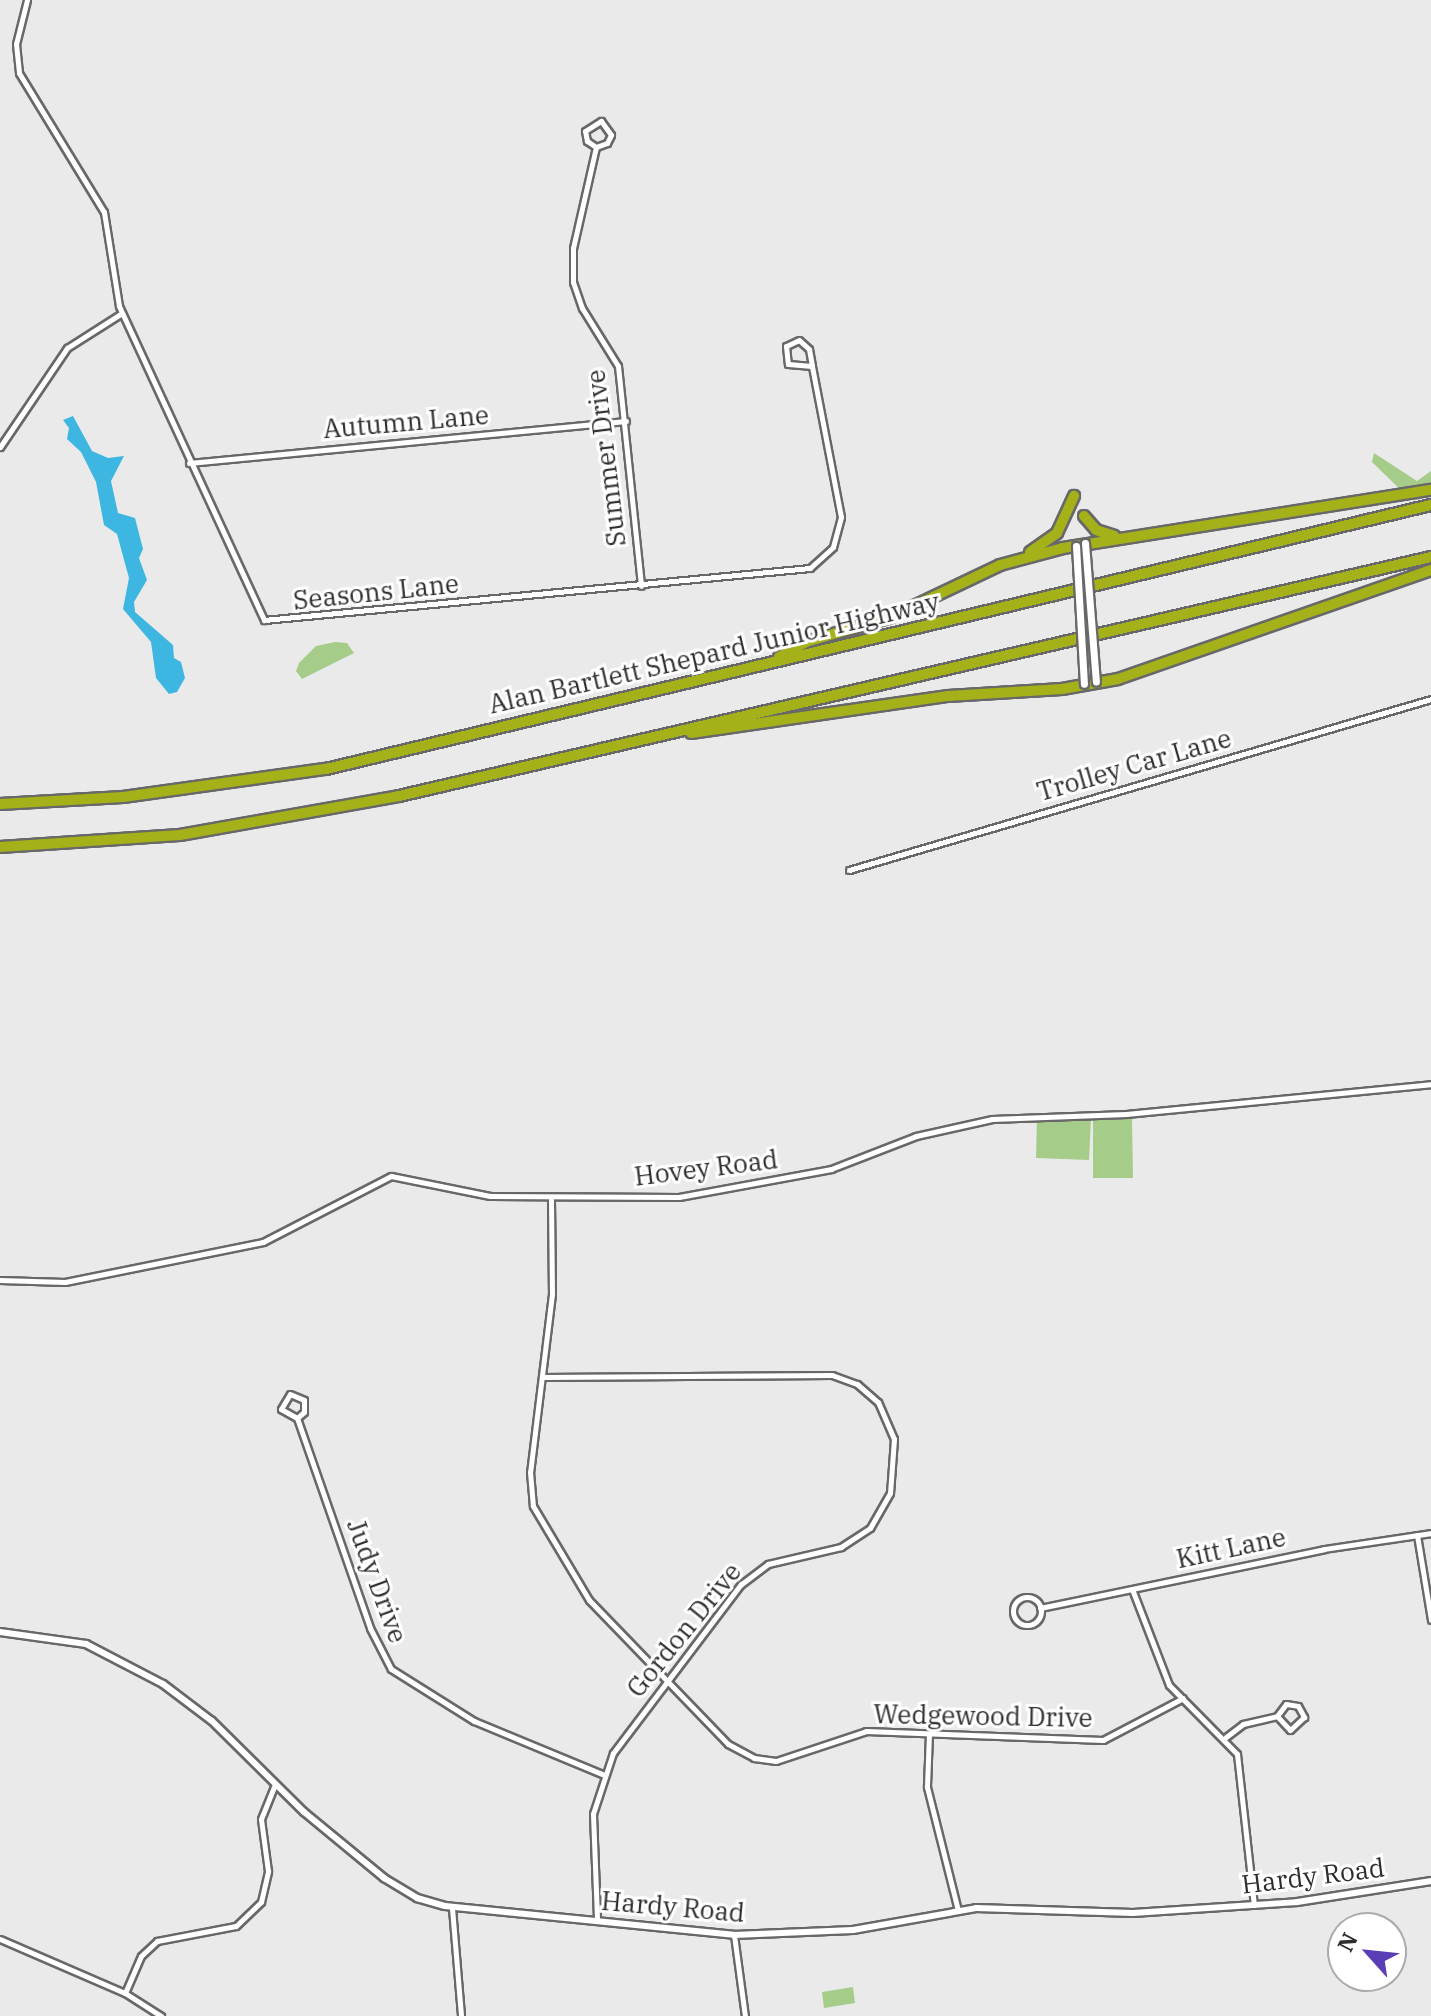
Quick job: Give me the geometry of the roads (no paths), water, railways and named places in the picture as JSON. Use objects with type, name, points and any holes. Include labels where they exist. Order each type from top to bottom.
[{"type":"highway","points":[[1015,561],[1124,536],[1431,490]]},
{"type":"highway","points":[[769,662],[806,642],[891,617],[1015,561],[1057,533],[1074,496]]},
{"type":"highway","name":"Alan Bartlett Shepard Junior Highway","points":[[0,804],[123,797],[326,769],[1431,505]]},
{"type":"highway","points":[[1084,516],[1096,530],[1124,536]]},
{"type":"highway","points":[[0,847],[180,835],[399,796],[1431,557]]},
{"type":"highway","points":[[681,732],[713,733],[948,696],[1090,683],[1162,666],[1371,588],[1431,570]]},
{"type":"main road","points":[[1080,544],[1090,683]]},
{"type":"street","name":"Seasons Lane","points":[[27,0],[16,44],[19,73],[104,212],[112,280],[122,313],[264,620],[798,572],[829,553],[841,517],[812,366]]},
{"type":"street","name":"Summer Drive","points":[[601,121],[611,135],[605,145],[596,147],[587,141],[585,131],[601,121]]},
{"type":"street","name":"Summer Drive","points":[[596,147],[575,234],[573,282],[582,308],[618,366],[641,586]]},
{"type":"street","points":[[0,447],[67,348],[122,313]]},
{"type":"street","points":[[804,342],[812,366],[788,364],[786,346],[804,342]]},
{"type":"street","name":"Autumn Lane","points":[[189,463],[626,421]]},
{"type":"street","name":"Trolley Car Lane","points":[[849,870],[1431,699]]},
{"type":"street","name":"Hovey Road","points":[[0,1280],[56,1284],[263,1242],[391,1176],[464,1194],[551,1200],[663,1198],[739,1188],[831,1169],[916,1136],[992,1119],[1126,1114],[1431,1084]]},
{"type":"street","name":"Wedgewood Drive","points":[[551,1200],[552,1294],[530,1472],[536,1516],[589,1600],[728,1744],[765,1761],[789,1761],[866,1731],[1103,1740],[1183,1698]]},
{"type":"street","name":"Gordon Drive","points":[[543,1377],[832,1375],[868,1393],[891,1426],[893,1480],[885,1506],[870,1528],[841,1547],[781,1559],[757,1571],[732,1595],[602,1774],[593,1814],[597,1920]]},
{"type":"street","name":"Judy Drive","points":[[297,1418],[304,1412],[304,1400],[290,1394],[281,1409],[297,1418],[370,1628],[391,1669],[474,1721],[602,1774]]},
{"type":"street","name":"Kitt Lane","points":[[1040,1608],[1431,1533]]},
{"type":"street","points":[[1417,1535],[1431,1620]]},
{"type":"street","points":[[1132,1589],[1159,1668],[1183,1698],[1226,1737],[1239,1761],[1254,1905]]},
{"type":"street","name":"Kitt Lane","points":[[1023,1598],[1032,1598],[1040,1608],[1033,1623],[1020,1623],[1014,1616],[1014,1607],[1023,1598]]},
{"type":"street","name":"Hardy Road","points":[[0,1632],[86,1644],[109,1652],[196,1708],[275,1784],[395,1886],[452,1908],[734,1935],[853,1930],[958,1910],[1024,1906],[1133,1913],[1254,1905],[1431,1881]]},
{"type":"street","points":[[1291,1703],[1304,1717],[1290,1730],[1277,1716],[1281,1707],[1291,1703]]},
{"type":"street","points":[[1226,1737],[1243,1724],[1277,1716]]},
{"type":"street","points":[[929,1734],[927,1787],[958,1910]]},
{"type":"street","points":[[125,1993],[141,1956],[157,1941],[236,1926],[261,1902],[268,1871],[261,1819],[275,1784]]},
{"type":"street","points":[[452,1908],[461,2016]]},
{"type":"street","points":[[734,1935],[745,2016]]},
{"type":"street","points":[[0,1939],[125,1993],[161,2016]]},
{"type":"water","points":[[73,416],[92,451],[108,458],[124,456],[111,481],[118,513],[135,518],[143,549],[139,558],[147,580],[134,602],[135,612],[173,645],[174,658],[181,662],[185,678],[177,692],[169,694],[156,678],[151,642],[123,609],[129,578],[117,534],[104,525],[96,482],[81,452],[67,439],[69,428],[63,420]]}]
